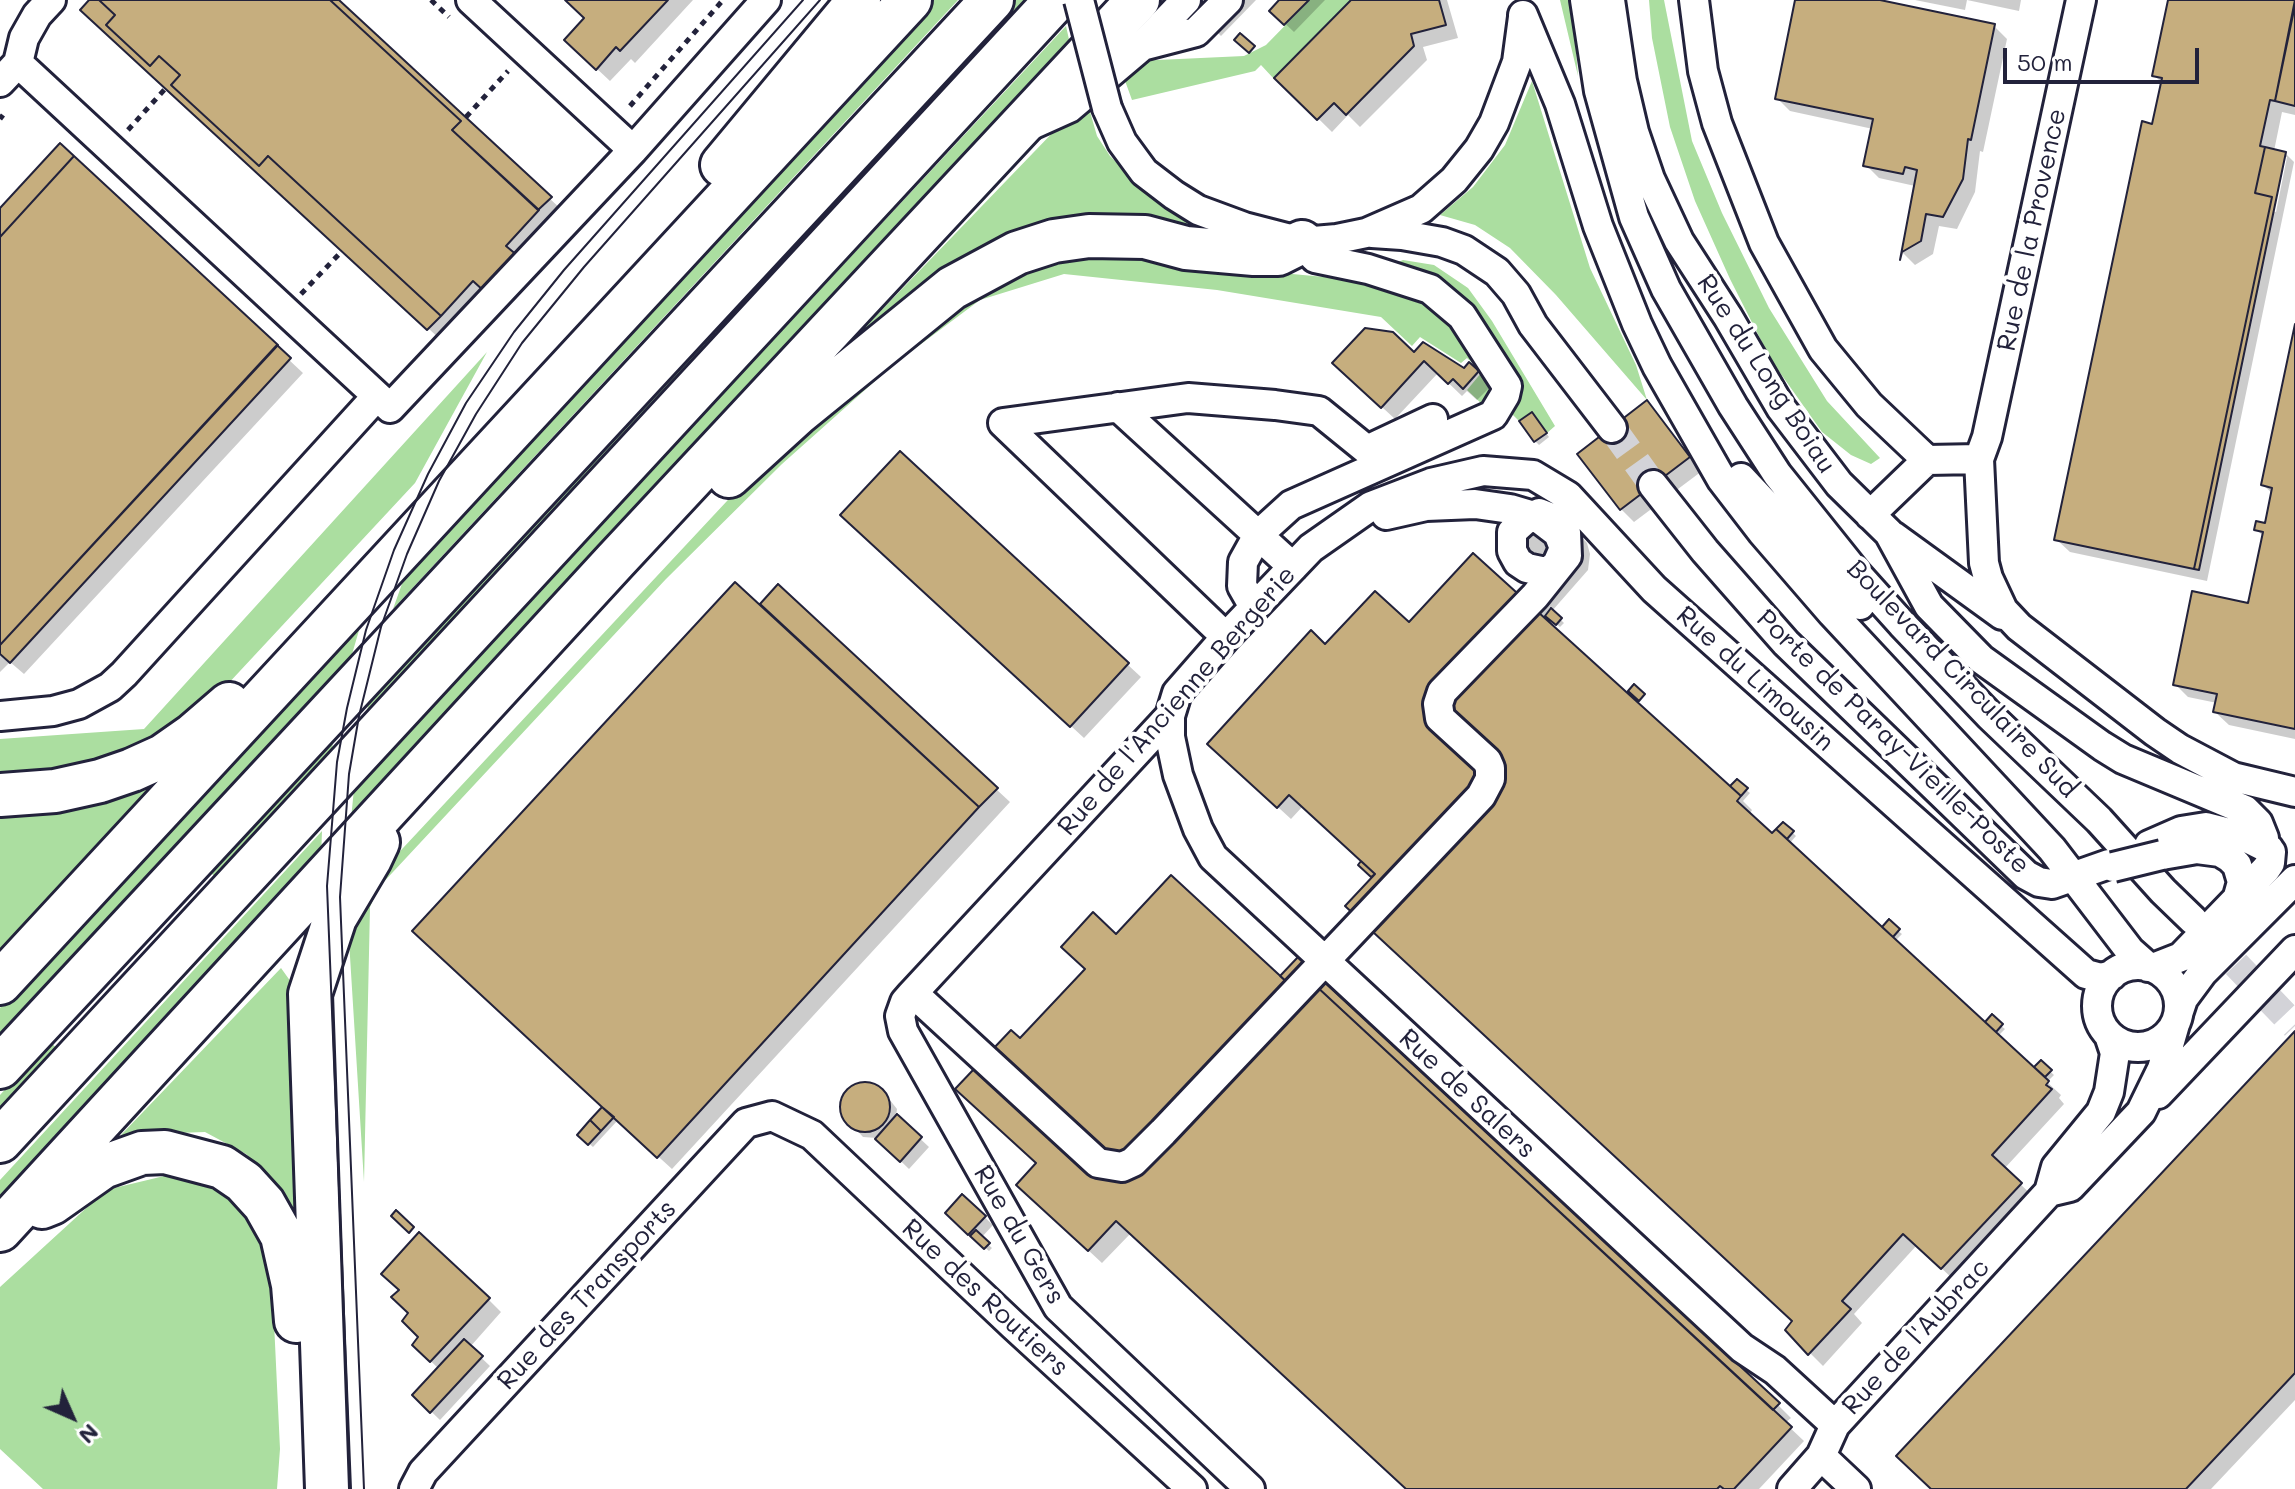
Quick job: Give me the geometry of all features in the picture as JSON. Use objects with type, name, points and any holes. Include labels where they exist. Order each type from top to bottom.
[{"type":"highway","points":[[586,352],[586,325],[592,314],[671,225],[859,0]]},
{"type":"highway","points":[[0,983],[910,0]]},
{"type":"highway","points":[[0,1067],[992,0]]},
{"type":"highway","points":[[0,1141],[1056,0]]},
{"type":"highway","points":[[10,1218],[615,561],[1138,0]]},
{"type":"highway","points":[[615,561],[634,562],[652,554],[714,490],[797,414],[952,288],[1017,253],[1054,241],[1089,236],[1145,237],[1186,248],[1254,254],[1278,254],[1302,242]]},
{"type":"highway","points":[[0,795],[55,791],[100,781],[163,756],[230,703],[284,649],[294,642],[318,642]]},
{"type":"highway","points":[[327,1489],[310,994],[335,918],[370,859],[395,800]]},
{"type":"highway","points":[[10,1218],[52,1203],[103,1167],[142,1153],[165,1152],[222,1167],[253,1191],[282,1236],[293,1285],[298,1356],[300,1489]]},
{"type":"street","points":[[51,0],[37,15],[9,73],[390,408],[633,150],[766,0]]},
{"type":"street","points":[[471,0],[633,150]]},
{"type":"street","points":[[1079,0],[1107,108],[1122,142],[1144,172],[1198,210],[1302,242],[1366,233],[1402,235],[1442,242],[1464,250],[1497,272],[1516,294],[1533,325],[1612,428]]},
{"type":"street","points":[[1016,132],[1069,108],[1141,47],[1186,0]]},
{"type":"street","points":[[1141,47],[1196,32],[1228,0]]},
{"type":"street","points":[[1585,0],[1599,91],[1620,168],[1657,240],[1684,283],[1730,347],[1781,408]]},
{"type":"street","name":"Rue du Long Boiau","points":[[1610,0],[1622,81],[1634,132],[1650,179],[1679,241],[1781,408],[1839,484],[1880,524],[1929,606],[1981,659],[2102,746],[2123,759],[2245,810],[2258,823],[2275,851]]},
{"type":"street","points":[[1694,0],[1703,71],[1717,123],[1764,243],[1823,349],[1869,405],[1927,460],[1979,459],[1984,563],[1994,596],[2019,627]]},
{"type":"street","name":"Rue de la Provence","points":[[1979,459],[1987,437],[2081,0]]},
{"type":"street","points":[[1366,233],[1421,209],[1454,180],[1479,149],[1494,123],[1517,62],[1520,8]]},
{"type":"street","points":[[1520,8],[1560,104],[1598,226],[1637,324],[1722,480],[1832,613],[2052,849],[2097,870],[2130,951],[2169,979],[2175,988],[2177,1018]]},
{"type":"street","name":"Boulevard Circulaire Sud","points":[[1620,168],[1634,217],[1666,289],[1733,406],[1777,474],[1857,574],[1911,634],[1990,716],[2099,820],[2193,920]]},
{"type":"street","points":[[1254,607],[1242,586],[1243,562],[1258,535],[1291,505],[1493,415],[1507,386],[1462,316],[1430,289],[1368,269],[1315,258],[1302,242]]},
{"type":"street","points":[[0,716],[53,711],[79,704],[110,687],[377,396]]},
{"type":"street","points":[[1226,637],[1003,423],[1188,398],[1319,411],[1367,450],[1433,419]]},
{"type":"street","points":[[1676,400],[1735,472],[1928,676],[2089,832],[2163,891]]},
{"type":"street","points":[[1118,407],[1293,567]]},
{"type":"street","points":[[1927,460],[1880,524],[2180,749],[2233,777],[2295,793]]},
{"type":"street","name":"Rue du Limousin","points":[[1371,506],[1431,483],[1483,471],[1533,475],[1568,496],[1654,589],[2074,963],[2094,977],[2112,975]]},
{"type":"street","name":"Porte de Paray-Vieille-Poste","points":[[1653,485],[1705,551],[1786,643],[2026,875],[2052,884],[2156,850],[2181,831],[2206,827],[2245,837],[2275,851]]},
{"type":"street","points":[[907,1004],[1098,1163],[1122,1167],[1133,1162],[1163,1132],[1481,796],[1490,779],[1487,761],[1440,718],[1438,704],[1442,692],[1535,596],[1567,556],[1566,532],[1557,520],[1539,513],[1531,517],[1524,521],[1512,532],[1512,551],[1518,562],[1541,571],[1549,571],[1557,564],[1564,548],[1558,533],[1537,517],[1524,513],[1510,509],[1475,504],[1426,506],[1343,526]]},
{"type":"street","name":"Rue de l'Ancienne Bergerie","points":[[907,1004],[1170,716],[1177,693],[1226,637],[1311,548],[1371,506]]},
{"type":"street","name":"Rue de Salers","points":[[1170,716],[1170,737],[1178,775],[1198,829],[1213,857],[1742,1348],[1775,1370],[1835,1425]]},
{"type":"street","points":[[2295,793],[2278,799],[2265,816],[2275,851],[2270,863],[2181,957],[2150,967],[2136,965],[2122,968],[2102,986],[2098,1012],[2109,1035],[2119,1042],[2144,1047],[2168,1035],[2183,999],[2203,972],[2295,880]]},
{"type":"street","points":[[2156,850],[2197,849],[2220,852],[2230,858],[2237,865],[2242,882],[2237,900]]},
{"type":"street","points":[[2141,1112],[2295,950]]},
{"type":"street","name":"Rue du Gers","points":[[907,1004],[903,1031],[1058,1307],[1250,1489]]},
{"type":"street","name":"Rue de l'Aubrac","points":[[2049,1192],[2070,1187],[2141,1112],[2162,1069],[2177,1018]]},
{"type":"street","name":"Rue de l'Aubrac","points":[[1792,1489],[1821,1456],[1835,1425],[2049,1192],[2056,1167],[2101,1112],[2109,1092],[2115,1053],[2109,1035]]},
{"type":"street","name":"Rue des Transports","points":[[414,1489],[423,1472],[746,1123],[772,1116]]},
{"type":"street","name":"Rue des Routiers","points":[[772,1116],[812,1135],[1192,1489]]},
{"type":"street","points":[[1821,1456],[1856,1489]]},
{"type":"path","points":[[630,106],[723,0]]},
{"type":"path","points":[[466,117],[508,71]]},
{"type":"path","points":[[124,133],[165,89]]},
{"type":"path","points":[[301,295],[342,251]]},
{"type":"green space","points":[[933,0],[958,0],[393,609],[408,567]]},
{"type":"green space","points":[[1012,0],[1035,0],[363,729],[370,697]]},
{"type":"green space","points":[[1310,0],[1352,0],[1274,79],[1261,65],[1255,71],[1132,100],[1120,67],[1136,61],[1244,56],[1266,45]]},
{"type":"green space","points":[[1560,0],[1572,0],[1578,76]]},
{"type":"green space","points":[[1649,0],[1664,0],[1692,141],[1722,213],[1769,308],[1827,401],[1880,458],[1871,464],[1851,455],[1822,432],[1771,360],[1730,279],[1695,201],[1670,127],[1652,38]]},
{"type":"green space","points":[[1066,26],[1070,44],[351,819],[354,789]]},
{"type":"green space","points":[[1532,81],[1590,268],[1636,365],[1647,400],[1556,295],[1510,248],[1475,225],[1440,215],[1473,187],[1505,145]]},
{"type":"green space","points":[[1086,98],[1097,136],[1110,156],[1134,180],[1224,229],[1222,237],[1058,229],[820,374]]},
{"type":"green space","points":[[1097,256],[1368,281],[1431,301],[1478,354],[1493,382],[1493,390],[1483,405],[1467,390],[1482,372],[1467,358],[1461,363],[1420,337],[1412,346],[1381,317],[1217,290],[1064,274],[980,300],[893,365],[782,464],[666,579],[379,887],[370,907],[364,1182],[347,908],[755,471],[978,290],[1034,265]]},
{"type":"green space","points":[[1403,260],[1434,265],[1468,288],[1492,321],[1555,426],[1547,433],[1532,412],[1519,421],[1511,413],[1515,393],[1447,288],[1416,270],[1396,263]]},
{"type":"green space","points":[[487,352],[415,483],[199,715],[151,746],[75,768],[0,773],[0,739],[144,729]]},
{"type":"green space","points":[[362,620],[348,668],[0,1038],[0,1008]]},
{"type":"green space","points":[[334,736],[330,762],[221,881],[208,871]]},
{"type":"green space","points":[[141,781],[147,791],[0,949],[0,805]]},
{"type":"green space","points":[[322,831],[321,859],[0,1207],[0,1180]]},
{"type":"green space","points":[[281,968],[301,996],[307,1246],[284,1191],[246,1154],[205,1132],[121,1135]]},
{"type":"green space","points":[[49,1041],[61,1052],[0,1118],[0,1095]]},
{"type":"green space","points":[[185,1171],[242,1205],[271,1259],[280,1449],[277,1489],[43,1489],[0,1449],[0,1287],[106,1190]]},
{"type":"building","points":[[89,0],[99,0],[115,15],[106,25],[150,66],[159,56],[180,75],[171,85],[259,166],[268,156],[441,316],[427,330],[80,10]]},
{"type":"building","points":[[99,0],[330,0],[461,121],[452,130],[539,210],[506,246],[518,256],[485,292],[473,281],[441,316],[268,156],[259,166],[171,85],[180,75],[159,56],[150,66],[106,25],[115,15]]},
{"type":"building","points":[[330,0],[339,0],[552,197],[538,210],[452,130],[461,121]]},
{"type":"building","points":[[565,0],[668,0],[620,51],[616,47],[596,70],[564,40],[584,18]]},
{"type":"building","points":[[1279,0],[1309,0],[1284,25],[1269,11]]},
{"type":"building","points":[[1351,0],[1439,0],[1446,25],[1411,34],[1414,46],[1346,115],[1334,103],[1317,120],[1274,78]]},
{"type":"building","points":[[1795,0],[1880,0],[1995,24],[1971,140],[1968,139],[1963,179],[1943,217],[1926,214],[1921,241],[1902,252],[1900,260],[1917,170],[1905,167],[1903,174],[1863,166],[1873,119],[1775,99]]},
{"type":"building","points":[[2168,0],[2295,0],[2275,101],[2270,100],[2260,146],[2265,147],[2255,193],[2272,197],[2194,569],[2054,540],[2142,121],[2152,124],[2162,78],[2152,76]]},
{"type":"building","points":[[2295,5],[2295,106],[2275,101]]},
{"type":"building","points":[[1240,33],[1255,46],[1249,53],[1234,40]]},
{"type":"building","points":[[60,143],[74,156],[0,237],[0,208]]},
{"type":"building","points":[[2265,147],[2286,152],[2199,570],[2194,569],[2272,197],[2255,193]]},
{"type":"building","points":[[74,156],[278,345],[0,645],[0,237]]},
{"type":"building","points":[[2295,324],[2295,729],[2213,712],[2217,694],[2173,685],[2192,591],[2248,603],[2263,532],[2254,530],[2256,521],[2265,523],[2272,488],[2261,485]]},
{"type":"building","points":[[1365,328],[1393,332],[1414,352],[1423,342],[1464,368],[1469,362],[1479,371],[1463,389],[1453,379],[1448,384],[1424,361],[1381,408],[1332,363]]},
{"type":"building","points":[[277,345],[291,358],[10,663],[0,654],[0,645]]},
{"type":"building","points":[[1647,400],[1690,457],[1620,510],[1577,454]]},
{"type":"building","points":[[1532,412],[1547,433],[1534,442],[1519,421]]},
{"type":"building","points":[[900,451],[1129,663],[1070,727],[840,515]]},
{"type":"building","points":[[1473,553],[1741,796],[1737,801],[1772,833],[1776,829],[2049,1081],[2046,1085],[2052,1089],[1992,1155],[2022,1183],[1941,1269],[1903,1234],[1842,1301],[1851,1309],[1808,1355],[1785,1330],[1792,1321],[1345,906],[1375,874],[1289,795],[1277,808],[1207,744],[1311,630],[1325,644],[1375,591],[1409,622]]},
{"type":"building","points":[[735,582],[979,807],[657,1158],[412,931]]},
{"type":"building","points":[[778,584],[998,788],[979,807],[760,604]]},
{"type":"building","points":[[1551,608],[1562,618],[1556,625],[1545,616]]},
{"type":"building","points":[[1634,684],[1645,694],[1639,701],[1628,691]]},
{"type":"building","points":[[1737,779],[1748,788],[1741,796],[1730,786]]},
{"type":"building","points":[[1783,822],[1794,831],[1787,839],[1776,829]]},
{"type":"building","points":[[1361,861],[1375,874],[1371,877],[1358,865]]},
{"type":"building","points":[[1171,875],[1289,984],[1301,972],[1792,1427],[1734,1489],[1720,1486],[1717,1489],[1406,1489],[1116,1221],[1088,1251],[1016,1185],[1036,1163],[955,1089],[1011,1030],[1020,1038],[1085,969],[1061,947],[1093,912],[1116,934]]},
{"type":"building","points":[[1889,919],[1900,929],[1893,937],[1882,927]]},
{"type":"building","points":[[1298,957],[1780,1403],[1773,1410],[1301,972],[1289,984],[1280,976]]},
{"type":"building","points":[[1992,1014],[2003,1024],[1996,1032],[1985,1022]]},
{"type":"building","points":[[2295,1031],[2295,1373],[2186,1489],[1931,1489],[1896,1456]]},
{"type":"building","points":[[2041,1060],[2052,1070],[2045,1077],[2034,1067]]},
{"type":"building","points":[[855,1083],[875,1083],[889,1097],[889,1117],[875,1131],[855,1131],[841,1117],[841,1097]]},
{"type":"building","points":[[602,1107],[614,1117],[601,1131],[590,1120]]},
{"type":"building","points":[[897,1114],[922,1137],[900,1162],[875,1139]]},
{"type":"building","points":[[590,1120],[601,1131],[588,1145],[577,1135]]},
{"type":"building","points":[[962,1194],[986,1216],[968,1235],[945,1213]]},
{"type":"building","points":[[396,1210],[414,1227],[409,1233],[391,1216]]},
{"type":"building","points":[[976,1230],[990,1243],[984,1249],[970,1236]]},
{"type":"building","points":[[419,1232],[490,1298],[430,1362],[412,1345],[418,1337],[402,1321],[408,1313],[391,1297],[399,1290],[381,1274]]},
{"type":"building","points":[[464,1339],[483,1356],[430,1413],[412,1395]]},
{"type":"tunnel","points":[[1612,428],[1653,485]]},
{"type":"tunnel","points":[[2207,934],[2295,1026]]},
{"type":"tram line","points":[[351,1489],[327,886],[337,762],[366,630],[394,550],[428,474],[466,403],[514,332],[564,270],[803,0]]},
{"type":"tram line","points":[[364,1489],[340,897],[349,774],[359,716],[381,627],[407,554],[439,481],[476,414],[522,343],[584,267],[820,0]]}]
